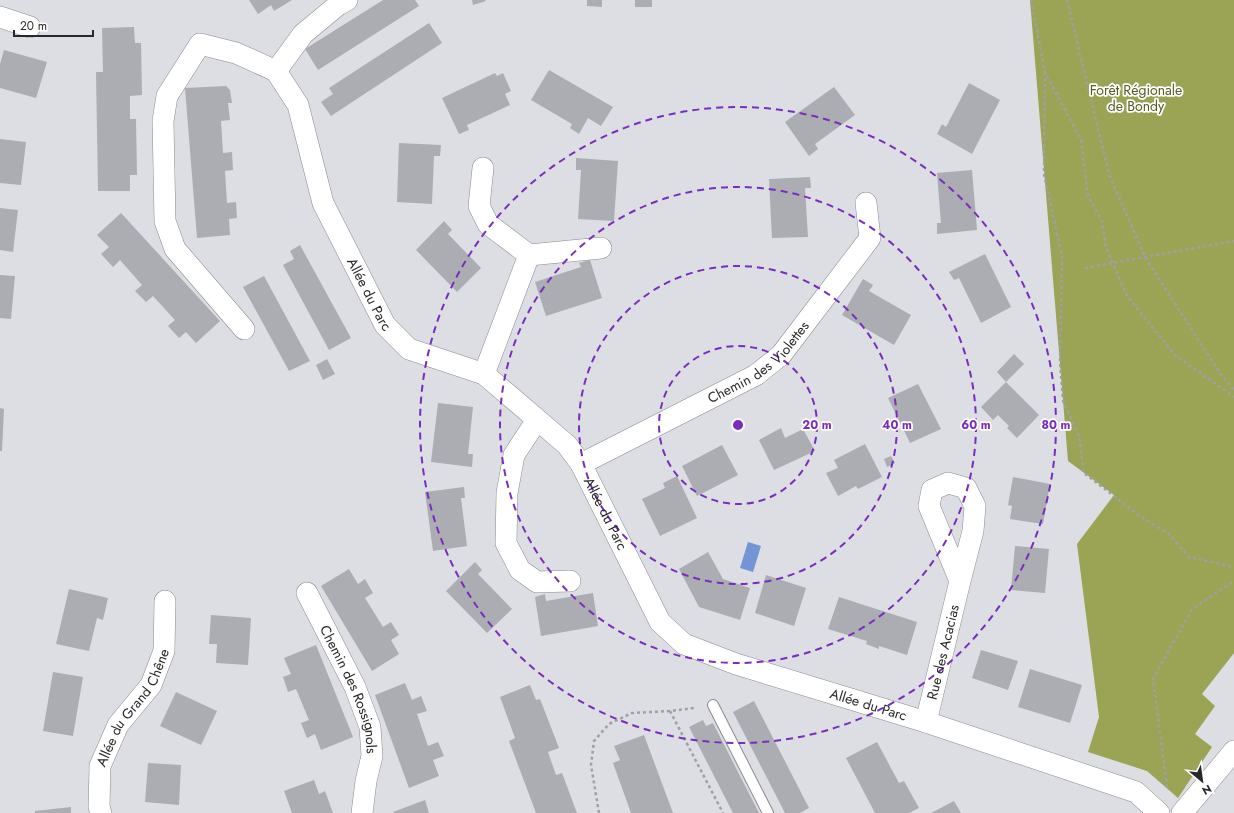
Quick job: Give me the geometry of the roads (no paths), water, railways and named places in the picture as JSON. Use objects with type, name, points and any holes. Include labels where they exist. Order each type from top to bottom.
[{"type":"street","points":[[244,329],[174,249],[165,221],[163,121],[168,96],[200,44],[236,53],[276,71],[303,34],[338,5],[347,0]]},
{"type":"street","points":[[0,17],[30,27]]},
{"type":"street","name":"Allée du Parc","points":[[276,71],[298,106],[323,203],[385,325],[409,348],[484,374],[567,446],[581,464],[660,622],[684,644],[736,664],[926,722],[1136,792],[1159,813]]},
{"type":"street","points":[[483,168],[479,206],[488,224],[529,256],[601,248]]},
{"type":"street","name":"Chemin des Violettes","points":[[581,464],[756,375],[781,355],[870,238],[866,202]]},
{"type":"street","points":[[484,374],[529,256]]},
{"type":"street","points":[[537,420],[514,455],[507,493],[506,543],[520,570],[537,582],[570,582]]},
{"type":"street","name":"Rue des Acacias","points":[[926,722],[960,581]]},
{"type":"street","name":"Chemin des Rossignols","points":[[307,593],[355,687],[370,727],[372,756],[366,781],[362,813]]},
{"type":"street","name":"Allée du Grand Chêne","points":[[101,813],[99,807],[100,766],[118,725],[150,685],[159,665],[164,651],[165,601]]},
{"type":"street","points":[[1182,813],[1234,751]]},
{"type":"lane","points":[[713,705],[768,813]]},
{"type":"water","points":[[748,542],[761,546],[753,572],[740,568]]},
{"type":"park label","name":"Forêt Régionale de Bondy","points":[[1136,98]]}]
